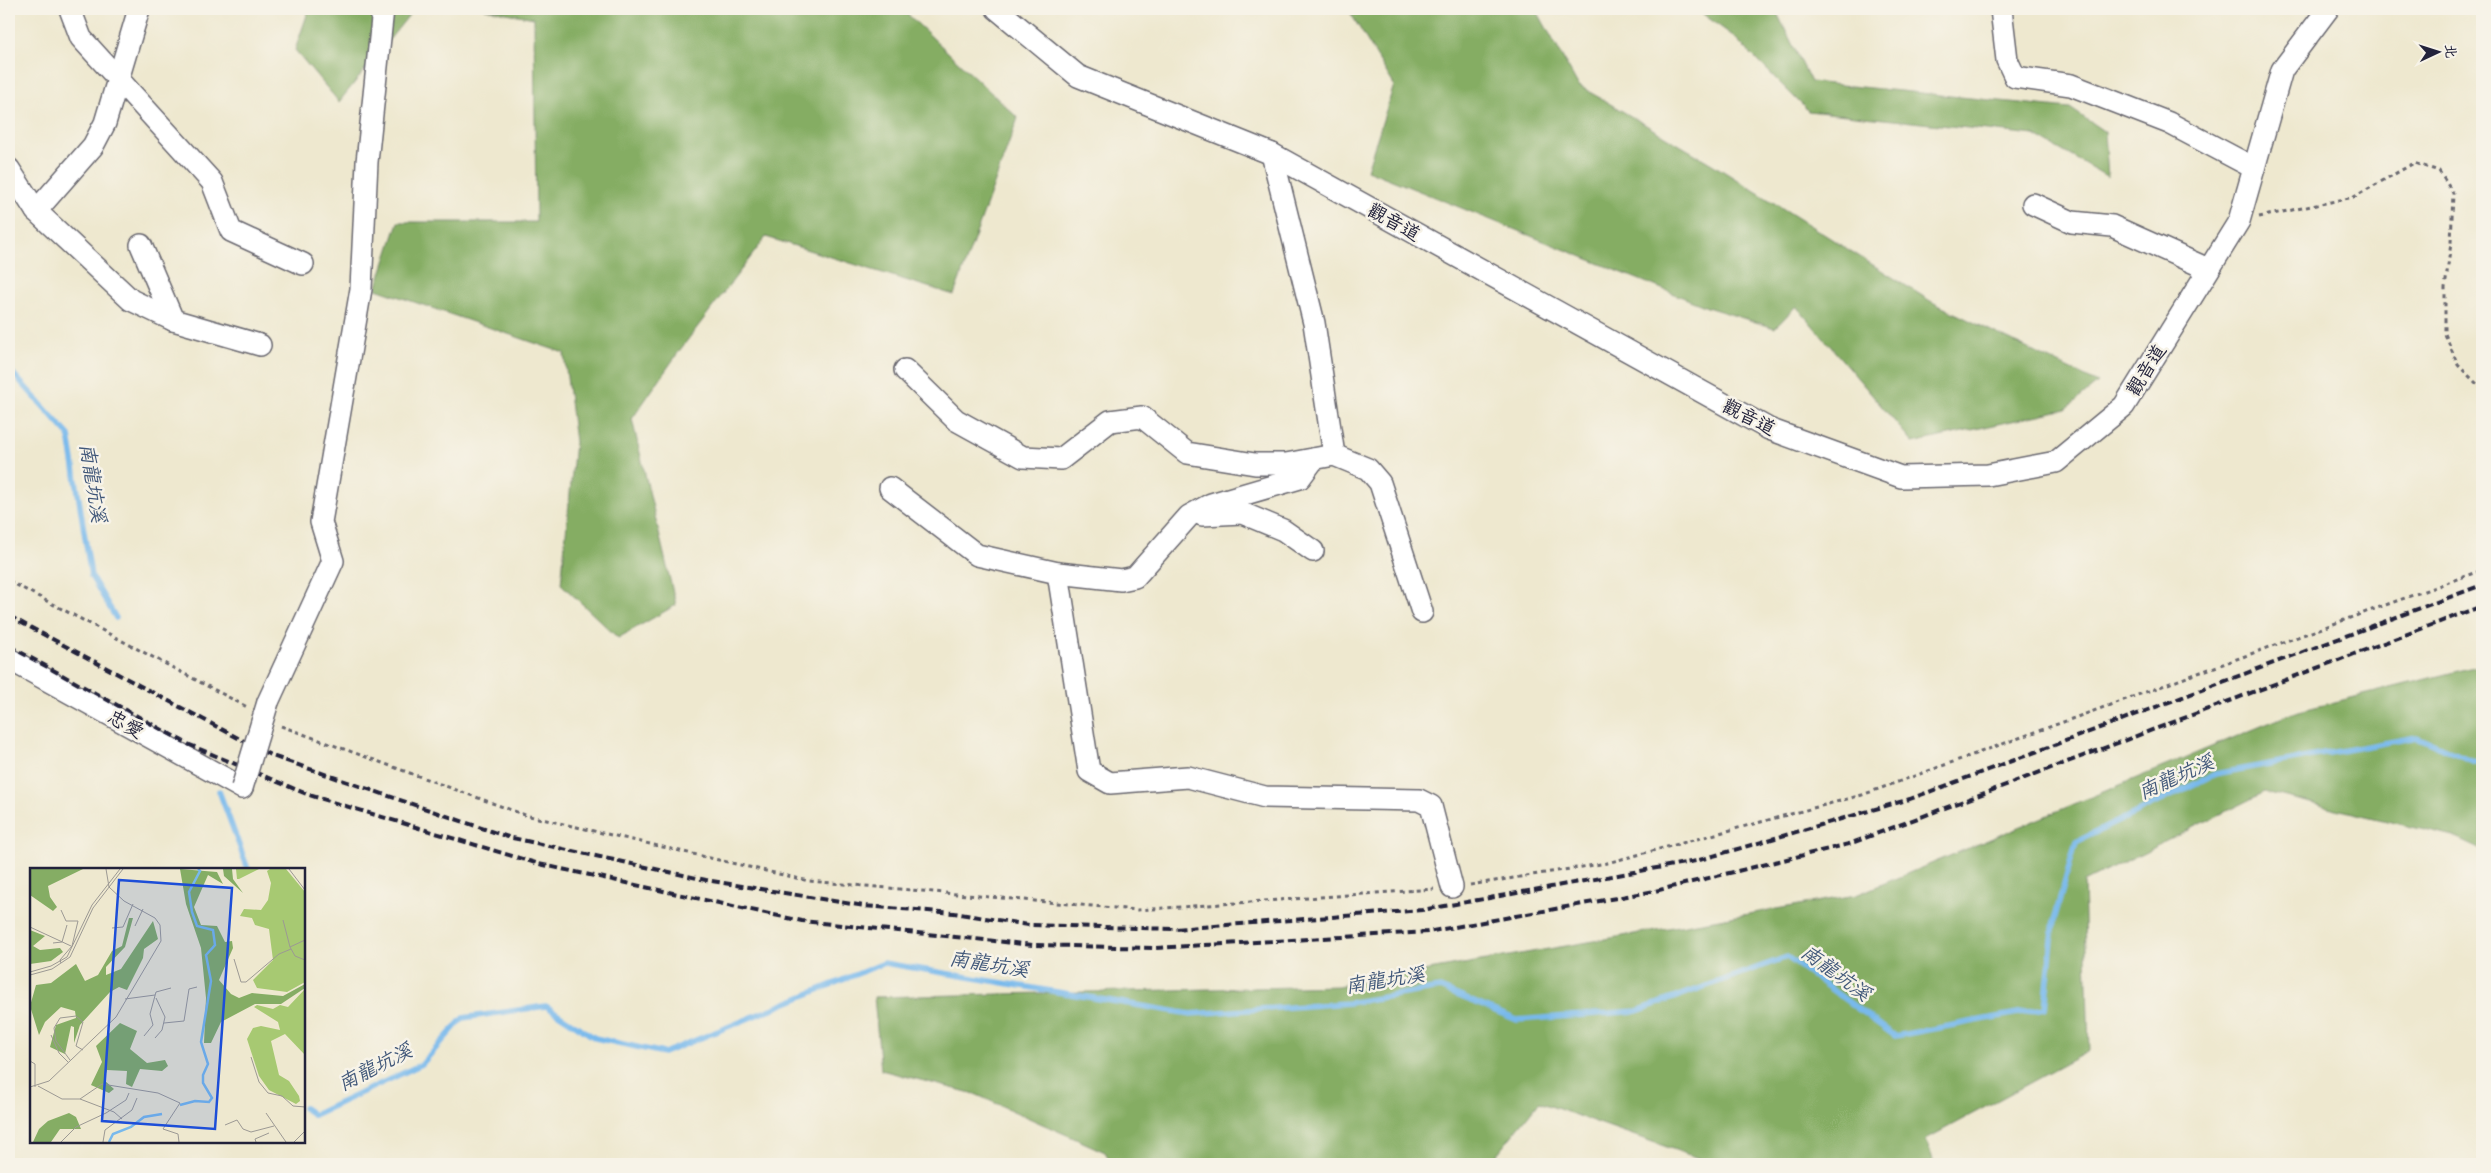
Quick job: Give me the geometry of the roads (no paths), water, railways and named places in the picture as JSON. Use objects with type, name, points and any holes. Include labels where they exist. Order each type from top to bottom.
[{"type":"street","points":[[70,9],[81,38],[212,182],[231,232],[304,264]]},
{"type":"street","points":[[36,211],[93,146],[106,123],[139,9]]},
{"type":"street","name":"忠愛","points":[[9,659],[242,788],[268,702],[333,561],[322,522],[361,289],[367,162],[383,9]]},
{"type":"street","name":"觀音道","points":[[997,9],[1078,76],[1272,154],[1769,430],[1900,477],[1988,475],[2056,462],[2124,406],[2239,221],[2282,70],[2328,9]]},
{"type":"street","points":[[2001,9],[2007,60],[2015,77],[2071,86],[2151,116],[2169,123],[2254,168]]},
{"type":"street","points":[[1272,154],[1314,323],[1324,457]]},
{"type":"street","points":[[9,169],[36,211],[131,300],[173,320],[260,345]]},
{"type":"street","points":[[2033,204],[2072,222],[2112,226],[2208,269]]},
{"type":"street","points":[[141,245],[173,320]]},
{"type":"street","points":[[905,370],[956,420],[1023,458],[1061,459],[1110,420],[1142,417],[1188,453],[1255,464],[1286,464],[1324,457],[1368,469],[1380,483],[1422,612]]},
{"type":"street","points":[[890,488],[977,555],[1058,573],[1121,580],[1135,577],[1189,516],[1211,504],[1300,478],[1324,457]]},
{"type":"street","points":[[1189,516],[1242,513],[1283,530],[1313,551]]},
{"type":"street","points":[[1058,573],[1089,771],[1110,784],[1188,777],[1266,797],[1419,800],[1431,806],[1452,887]]},
{"type":"waterway","name":"南龍坑溪","points":[[9,369],[69,435],[91,576],[116,618]]},
{"type":"waterway","name":"南龍坑溪","points":[[305,1109],[314,1115],[422,1064],[463,1018],[546,1006],[595,1038],[664,1053],[884,963],[1190,1014],[1348,1003],[1440,988],[1517,1020],[1637,1011],[1787,957],[1895,1036],[2045,1008],[2054,920],[2076,842],[2215,774],[2417,737],[2482,765]]},
{"type":"waterway","name":"南龍坑溪","points":[[219,791],[248,868]]},
{"type":"railway","points":[[9,616],[272,756],[508,837],[706,880],[864,906],[954,913],[1029,925],[1175,929],[1422,910],[1696,861],[1910,799],[2482,585]]},
{"type":"railway","points":[[9,646],[190,745],[309,795],[539,864],[802,921],[1033,945],[1155,948],[1427,932],[1655,891],[1849,844],[2482,606]]}]
